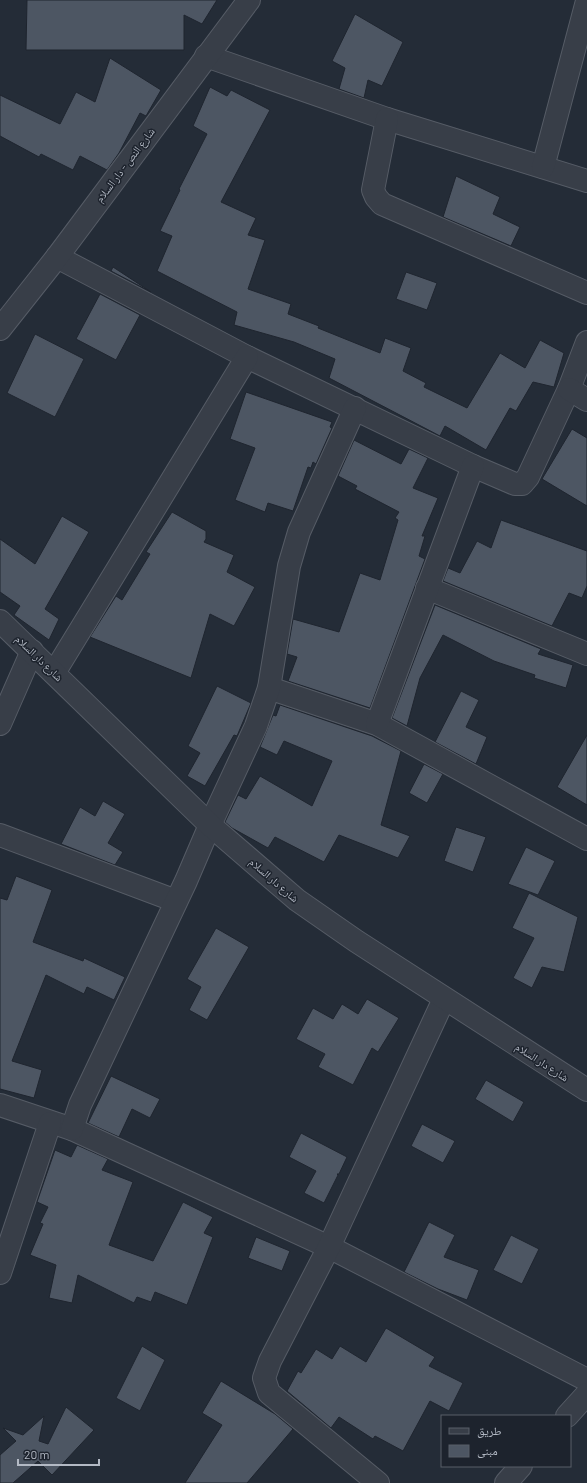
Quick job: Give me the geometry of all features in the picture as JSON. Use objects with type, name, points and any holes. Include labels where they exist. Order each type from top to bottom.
[{"type":"street","name":"شارع النص - دار السلام","points":[[0,329],[57,257],[249,0]]},
{"type":"street","points":[[543,167],[587,1]]},
{"type":"street","points":[[206,56],[387,119],[587,181]]},
{"type":"street","points":[[387,119],[373,190],[376,198],[382,204],[587,293]]},
{"type":"street","points":[[57,257],[247,357],[473,466],[515,484],[522,484],[528,478],[569,389],[587,342]]},
{"type":"street","points":[[54,673],[247,357]]},
{"type":"street","points":[[569,389],[587,400]]},
{"type":"street","points":[[72,1130],[80,1105],[186,881],[256,726],[269,688],[289,566],[294,547],[299,532],[355,408]]},
{"type":"street","points":[[377,724],[473,466]]},
{"type":"street","points":[[427,588],[587,654]]},
{"type":"street","name":"شارع دار السلام","points":[[0,621],[210,825],[297,900],[444,999],[587,1090]]},
{"type":"street","points":[[0,724],[32,651]]},
{"type":"street","points":[[269,688],[377,724],[587,839]]},
{"type":"street","points":[[0,835],[176,901]]},
{"type":"street","points":[[378,1483],[269,1393],[264,1378],[270,1360],[329,1247],[444,999]]},
{"type":"street","points":[[0,1105],[72,1130],[329,1247],[587,1380]]},
{"type":"street","points":[[0,1272],[50,1123]]},
{"type":"street","points":[[568,1415],[587,1394]]},
{"type":"street","points":[[506,1483],[520,1467]]},
{"type":"building","points":[[27,0],[217,0],[202,24],[184,15],[184,50],[26,50]]},
{"type":"building","points":[[355,14],[403,42],[382,86],[368,80],[364,98],[339,89],[345,68],[332,61]]},
{"type":"building","points":[[110,58],[161,90],[146,116],[140,113],[119,153],[107,170],[80,156],[73,170],[41,154],[39,157],[0,136],[0,95],[60,124],[76,92],[95,102]]},
{"type":"building","points":[[210,87],[227,96],[231,90],[270,110],[221,202],[256,218],[248,235],[265,240],[248,289],[291,304],[288,314],[380,353],[385,338],[411,348],[403,371],[426,383],[424,387],[467,408],[500,353],[525,368],[540,340],[564,353],[554,387],[533,382],[516,411],[510,408],[486,450],[445,426],[440,436],[329,378],[335,359],[294,342],[234,325],[237,312],[157,271],[172,236],[160,231],[180,190],[179,189],[207,134],[193,126]]},
{"type":"building","points":[[456,176],[500,197],[493,214],[520,227],[511,246],[443,217]]},
{"type":"building","points":[[113,267],[151,292],[111,271]]},
{"type":"building","points":[[406,272],[437,283],[427,310],[396,299]]},
{"type":"building","points":[[100,294],[140,315],[116,360],[76,339]]},
{"type":"building","points":[[35,334],[84,359],[55,417],[7,393]]},
{"type":"building","points":[[246,392],[332,422],[330,427],[332,428],[316,464],[313,462],[311,468],[308,467],[293,511],[268,503],[265,512],[235,500],[255,448],[230,439]]},
{"type":"building","points":[[572,429],[587,438],[587,506],[542,479]]},
{"type":"building","points":[[354,440],[401,464],[409,449],[428,458],[413,488],[438,498],[422,536],[425,536],[419,556],[425,559],[370,708],[288,681],[297,657],[287,654],[293,619],[339,632],[360,573],[380,580],[398,520],[395,518],[399,512],[355,489],[357,486],[338,476]]},
{"type":"building","points":[[172,512],[206,531],[206,539],[204,542],[234,555],[227,572],[255,587],[234,626],[210,614],[191,678],[90,637],[116,596],[122,600],[150,554],[146,552]]},
{"type":"building","points":[[62,516],[89,532],[45,609],[59,619],[49,640],[14,615],[20,606],[0,592],[0,539],[35,564]]},
{"type":"building","points":[[501,520],[587,551],[587,586],[582,598],[569,593],[552,626],[443,581],[448,568],[460,573],[477,541],[491,548]]},
{"type":"building","points":[[435,605],[541,649],[538,654],[573,665],[566,688],[534,678],[535,675],[494,661],[443,635],[420,678],[407,726],[392,718]]},
{"type":"building","points":[[217,686],[251,703],[237,736],[234,735],[205,786],[187,776],[200,753],[188,746]]},
{"type":"building","points":[[461,691],[479,700],[466,727],[487,737],[476,764],[435,742]]},
{"type":"building","points":[[280,705],[372,736],[401,751],[381,825],[410,836],[398,858],[339,835],[324,862],[275,837],[268,848],[232,828],[225,822],[238,795],[246,799],[260,776],[312,806],[332,761],[284,741],[277,755],[260,747],[273,715],[276,716]]},
{"type":"building","points":[[587,735],[587,805],[557,787]]},
{"type":"building","points":[[424,764],[443,774],[427,803],[409,793]]},
{"type":"building","points":[[103,801],[125,814],[108,843],[123,852],[115,865],[61,844],[80,807],[95,816]]},
{"type":"building","points":[[456,827],[486,837],[473,872],[444,861]]},
{"type":"building","points":[[526,847],[555,861],[538,895],[508,884]]},
{"type":"building","points":[[16,876],[52,890],[33,942],[83,961],[84,958],[125,977],[114,1000],[87,987],[84,994],[46,975],[12,1061],[42,1070],[34,1098],[0,1089],[0,898],[7,900]]},
{"type":"building","points":[[529,893],[578,917],[564,972],[542,967],[532,988],[513,978],[534,938],[512,928]]},
{"type":"building","points":[[216,928],[249,947],[207,1020],[189,1010],[201,987],[187,979]]},
{"type":"building","points":[[367,999],[399,1018],[378,1052],[372,1048],[353,1085],[318,1067],[325,1054],[296,1039],[313,1008],[333,1019],[342,1004],[358,1014]]},
{"type":"building","points":[[111,1076],[160,1099],[150,1118],[132,1109],[119,1137],[88,1123]]},
{"type":"building","points":[[486,1080],[524,1102],[513,1122],[475,1099]]},
{"type":"building","points":[[422,1124],[455,1141],[443,1163],[411,1146]]},
{"type":"building","points":[[301,1133],[347,1157],[339,1174],[337,1174],[338,1175],[324,1203],[304,1193],[316,1171],[289,1157]]},
{"type":"building","points":[[77,1145],[108,1159],[102,1170],[133,1182],[109,1245],[153,1261],[183,1202],[213,1217],[204,1233],[213,1237],[187,1305],[155,1292],[151,1302],[137,1297],[134,1303],[78,1275],[72,1303],[49,1298],[56,1265],[30,1255],[43,1224],[40,1223],[48,1207],[37,1202],[55,1150],[71,1157]]},
{"type":"building","points":[[429,1222],[455,1235],[444,1257],[479,1270],[467,1300],[438,1289],[404,1272]]},
{"type":"building","points":[[511,1235],[539,1249],[522,1284],[493,1270]]},
{"type":"building","points":[[256,1237],[290,1251],[282,1271],[248,1258]]},
{"type":"building","points":[[386,1328],[435,1357],[429,1366],[463,1383],[449,1411],[430,1401],[403,1451],[375,1436],[373,1439],[339,1417],[331,1428],[287,1391],[298,1371],[301,1373],[316,1349],[332,1359],[340,1346],[366,1362]]},
{"type":"building","points":[[142,1346],[165,1360],[140,1411],[116,1398]]},
{"type":"building","points":[[221,1381],[275,1414],[293,1429],[247,1483],[185,1483],[222,1425],[202,1413]]},
{"type":"building","points":[[66,1407],[94,1430],[52,1475],[38,1461],[13,1483],[0,1483],[0,1455],[16,1441],[3,1428],[23,1435],[44,1416],[39,1441],[48,1444]]}]
